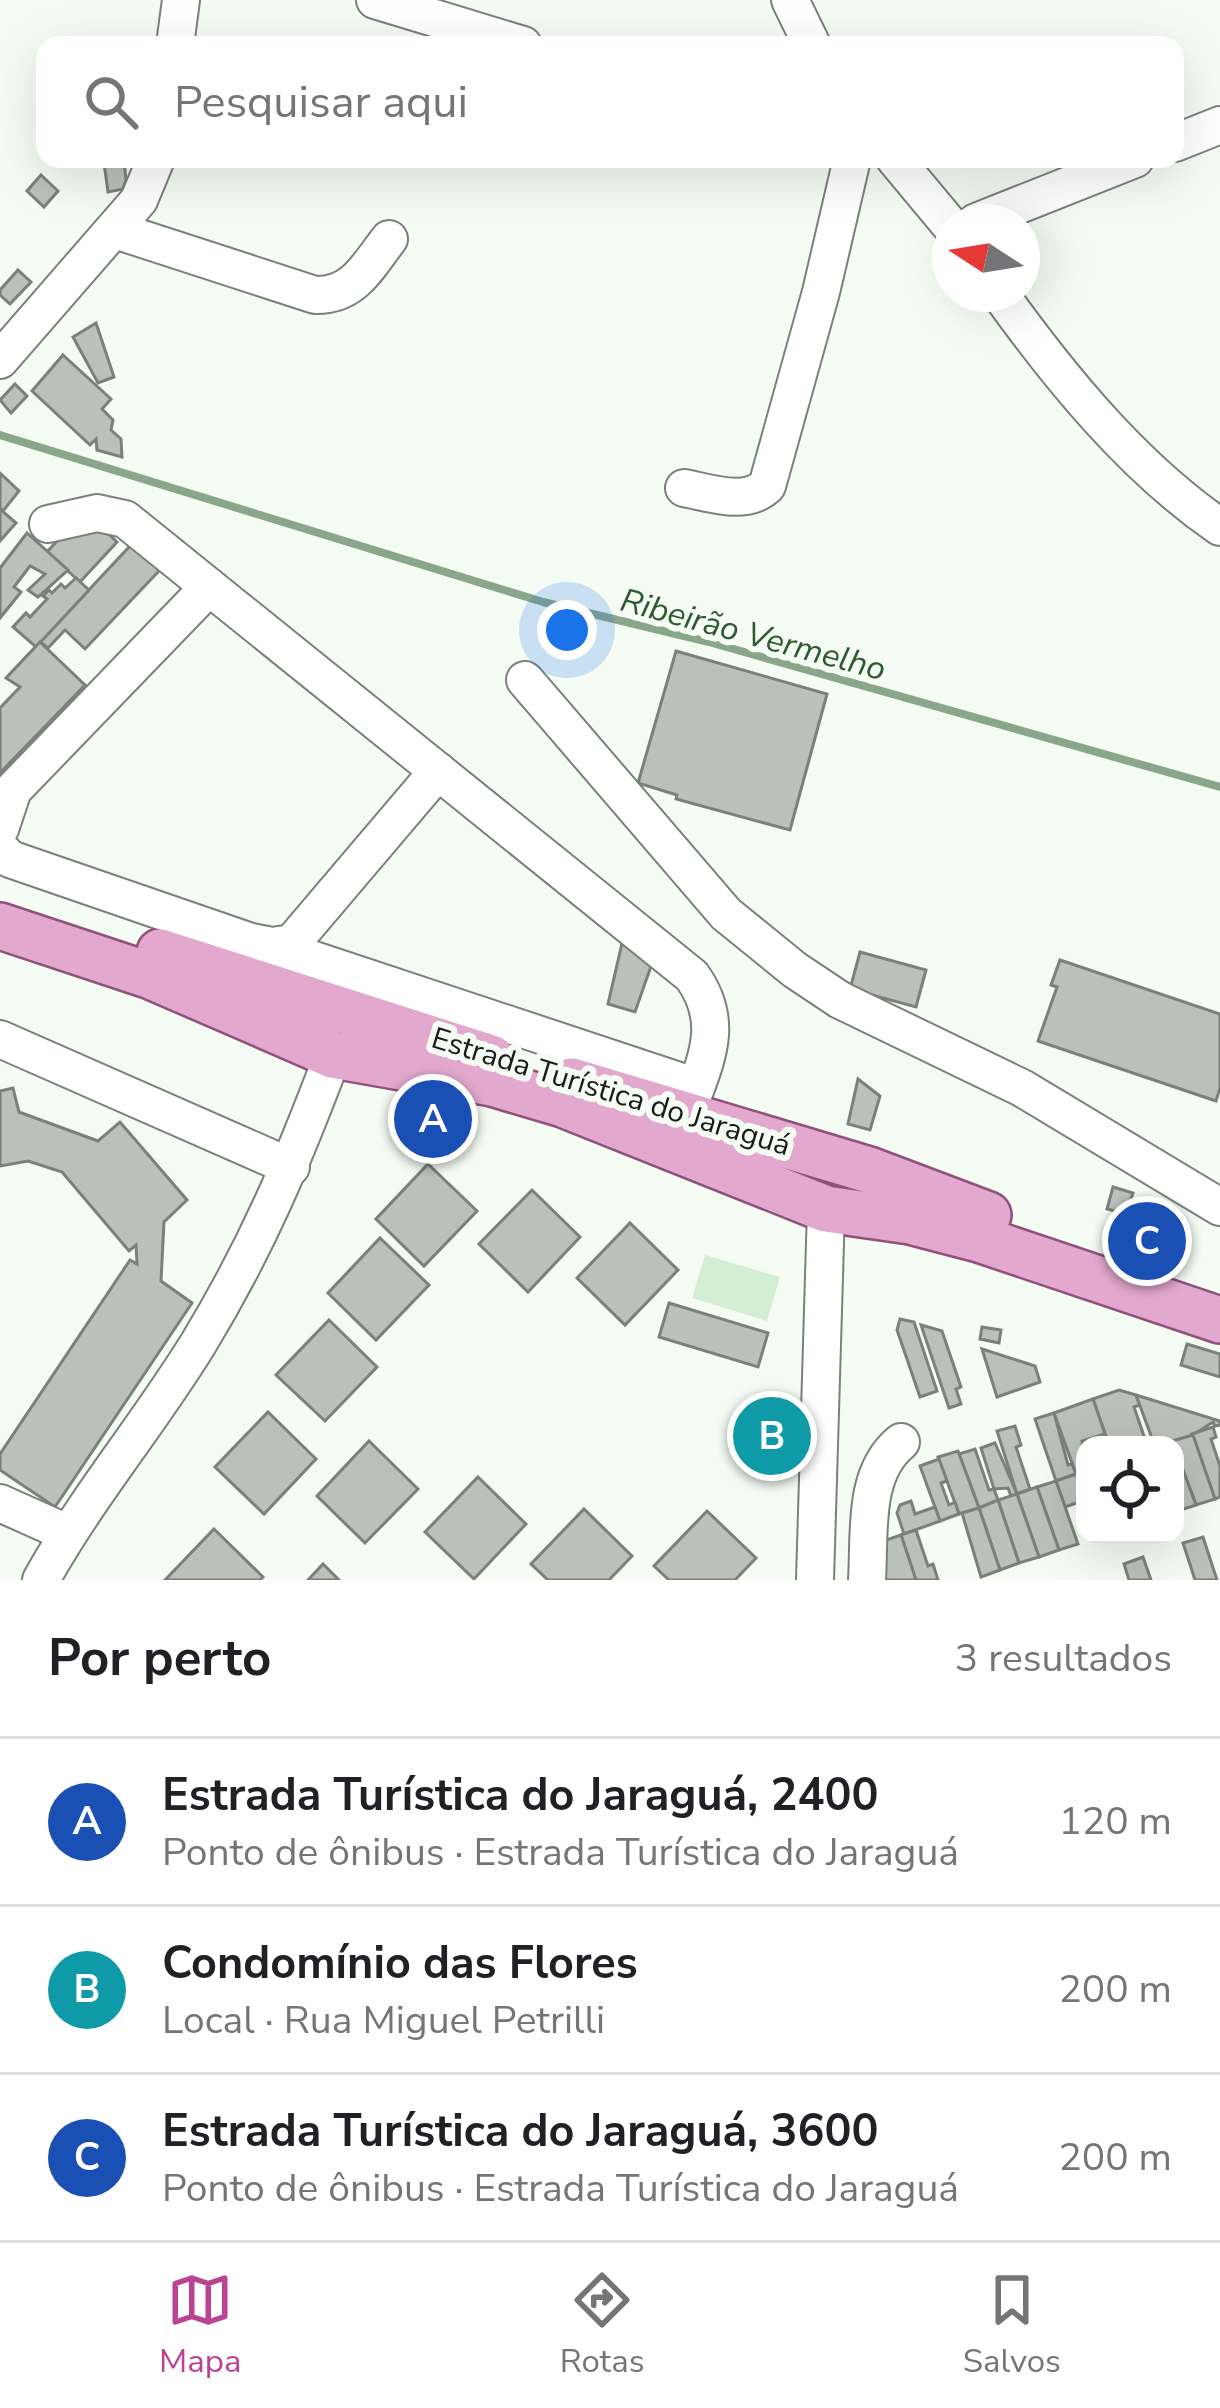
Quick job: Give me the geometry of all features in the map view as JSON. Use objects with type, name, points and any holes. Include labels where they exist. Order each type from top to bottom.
[{"type":"main road","name":"Estrada Turística do Jaraguá","points":[[0,902],[454,1046],[692,1096],[813,1152],[1004,1220],[1220,1288]]},
{"type":"main road","name":"Estrada Turística do Jaraguá","points":[[0,926],[152,976],[333,1055],[492,1083],[563,1105],[826,1209],[910,1221],[979,1238],[1220,1319]]},
{"type":"main road","points":[[333,1055],[356,1012]]},
{"type":"main road","points":[[813,1152],[826,1209]]},
{"type":"street","points":[[176,36],[181,0]]},
{"type":"street","points":[[376,0],[494,36]]},
{"type":"street","points":[[790,0],[808,36]]},
{"type":"street","points":[[1184,139],[1220,125]]},
{"type":"street","points":[[0,360],[139,200],[152,168]]},
{"type":"street","points":[[683,488],[742,498],[756,496],[767,486],[851,168]]},
{"type":"street","points":[[902,168],[932,204]]},
{"type":"street","points":[[1021,204],[1112,168]]},
{"type":"street","points":[[115,230],[315,295],[333,296],[352,288],[389,238]]},
{"type":"street","points":[[1013,312],[1047,359],[1131,451],[1220,527]]},
{"type":"street","points":[[48,524],[97,513],[125,519],[692,976],[708,999],[712,1028],[692,1096]]},
{"type":"street","points":[[0,829],[13,790],[209,587]]},
{"type":"street","points":[[525,680],[726,914],[795,970],[840,1000],[1022,1088],[1220,1207]]},
{"type":"street","points":[[272,946],[292,942],[438,771]]},
{"type":"street","points":[[0,849],[10,859],[685,1083],[692,1096]]},
{"type":"street","points":[[0,1039],[292,1167]]},
{"type":"street","points":[[40,1580],[67,1533],[195,1348],[260,1237],[292,1167],[333,1055]]},
{"type":"street","points":[[815,1580],[806,1395],[826,1209]]},
{"type":"street","points":[[867,1580],[872,1492],[887,1453],[901,1442]]},
{"type":"street","points":[[0,1503],[67,1533]]},
{"type":"green space","points":[[705,1255],[780,1277],[767,1321],[692,1298]]},
{"type":"building","points":[[105,168],[125,168],[123,189],[108,192]]},
{"type":"building","points":[[41,175],[58,191],[44,207],[27,191]]},
{"type":"building","points":[[18,270],[31,282],[10,304],[0,290]]},
{"type":"building","points":[[96,323],[114,377],[98,383],[73,337]]},
{"type":"building","points":[[63,355],[111,399],[102,409],[113,420],[111,430],[121,439],[122,457],[97,450],[96,439],[90,445],[32,391]]},
{"type":"building","points":[[15,384],[27,396],[11,413],[0,400]]},
{"type":"building","points":[[0,473],[19,491],[3,511],[0,508]]},
{"type":"building","points":[[0,509],[16,523],[0,541]]},
{"type":"building","points":[[90,516],[117,542],[80,582],[47,552],[68,529]]},
{"type":"building","points":[[27,533],[68,570],[38,597],[28,590],[45,574],[30,566],[14,587],[21,592],[0,618],[0,568]]},
{"type":"building","points":[[131,545],[162,563],[158,572],[85,649],[65,630],[48,648],[40,642]]},
{"type":"building","points":[[76,578],[89,590],[36,647],[13,627],[26,613],[30,617],[49,590],[52,593],[61,584],[65,588]]},
{"type":"building","points":[[40,642],[85,685],[0,773],[0,708],[20,687],[6,678]]},
{"type":"building","points":[[676,651],[827,694],[790,830],[676,799],[677,795],[638,783]]},
{"type":"building","points":[[623,939],[657,949],[635,1012],[608,1004]]},
{"type":"building","points":[[860,952],[926,970],[916,1007],[850,989]]},
{"type":"building","points":[[1060,960],[1220,1014],[1216,1101],[1038,1041],[1057,987],[1051,985]]},
{"type":"building","points":[[858,1079],[880,1096],[870,1130],[848,1124]]},
{"type":"building","points":[[13,1088],[19,1112],[98,1141],[120,1122],[187,1200],[164,1222],[161,1281],[192,1303],[55,1507],[0,1470],[0,1454],[130,1260],[137,1264],[136,1245],[129,1251],[62,1172],[28,1161],[0,1166],[0,1091]]},
{"type":"building","points":[[428,1164],[477,1211],[424,1266],[376,1219]]},
{"type":"building","points":[[1113,1187],[1133,1193],[1126,1214],[1107,1209]]},
{"type":"building","points":[[532,1190],[580,1237],[528,1292],[479,1244]]},
{"type":"building","points":[[630,1223],[678,1270],[625,1325],[577,1278]]},
{"type":"building","points":[[380,1238],[429,1285],[376,1340],[328,1293]]},
{"type":"building","points":[[669,1303],[768,1333],[758,1367],[659,1337]]},
{"type":"building","points":[[900,1319],[914,1322],[937,1391],[920,1397],[897,1330]]},
{"type":"building","points":[[329,1320],[377,1367],[325,1421],[276,1375]]},
{"type":"building","points":[[921,1325],[942,1331],[961,1387],[956,1389],[961,1404],[949,1408]]},
{"type":"building","points":[[982,1327],[1001,1330],[999,1343],[980,1339]]},
{"type":"building","points":[[1187,1344],[1220,1354],[1220,1377],[1181,1365]]},
{"type":"building","points":[[982,1349],[1035,1366],[1040,1382],[997,1397]]},
{"type":"building","points":[[1119,1390],[1136,1395],[1140,1405],[1134,1407],[1144,1436],[1106,1436],[1093,1399]]},
{"type":"building","points":[[1136,1395],[1220,1421],[1220,1425],[1213,1422],[1184,1438],[1151,1436]]},
{"type":"building","points":[[1093,1399],[1105,1434],[1076,1436],[1076,1474],[1054,1413]]},
{"type":"building","points":[[268,1412],[316,1459],[264,1514],[215,1467]]},
{"type":"building","points":[[1054,1413],[1068,1465],[1072,1464],[1076,1474],[1056,1481],[1035,1419]]},
{"type":"building","points":[[756,1419],[789,1424],[788,1451],[754,1448]]},
{"type":"building","points":[[1015,1426],[1021,1445],[1016,1447],[1030,1489],[1017,1494],[997,1431]]},
{"type":"building","points":[[1213,1427],[1216,1437],[1211,1439],[1220,1466],[1220,1497],[1215,1499],[1192,1434]]},
{"type":"building","points":[[1193,1435],[1215,1499],[1196,1505],[1184,1473],[1184,1438]]},
{"type":"building","points":[[369,1441],[418,1489],[365,1543],[317,1496]]},
{"type":"building","points":[[995,1443],[1017,1494],[1011,1496],[1008,1488],[994,1489],[981,1448]]},
{"type":"building","points":[[975,1449],[989,1490],[994,1489],[998,1500],[979,1508],[959,1454]]},
{"type":"building","points":[[958,1451],[979,1508],[959,1514],[938,1457]]},
{"type":"building","points":[[939,1459],[949,1505],[955,1502],[959,1514],[940,1521],[920,1466]]},
{"type":"building","points":[[1184,1472],[1196,1505],[1184,1509]]},
{"type":"building","points":[[1076,1474],[1076,1503],[1065,1507],[1056,1481]]},
{"type":"building","points":[[478,1477],[526,1524],[474,1579],[425,1532]]},
{"type":"building","points":[[1056,1481],[1078,1544],[1059,1550],[1037,1487]]},
{"type":"building","points":[[1037,1487],[1059,1550],[1039,1557],[1017,1494]]},
{"type":"building","points":[[1017,1494],[1039,1557],[1019,1563],[998,1500]]},
{"type":"building","points":[[998,1500],[1019,1563],[1000,1570],[979,1508]]},
{"type":"building","points":[[911,1501],[915,1514],[935,1507],[940,1521],[904,1534],[897,1513],[900,1505]]},
{"type":"building","points":[[979,1508],[1000,1570],[981,1577],[962,1513]]},
{"type":"building","points":[[584,1509],[632,1556],[609,1580],[548,1580],[531,1564]]},
{"type":"building","points":[[707,1511],[756,1558],[735,1580],[669,1580],[654,1566]]},
{"type":"building","points":[[214,1529],[263,1577],[165,1580]]},
{"type":"building","points":[[916,1530],[938,1580],[916,1580],[901,1535]]},
{"type":"building","points":[[901,1535],[916,1580],[881,1580],[886,1540]]},
{"type":"building","points":[[1203,1537],[1217,1580],[1195,1580],[1184,1543]]},
{"type":"building","points":[[1143,1557],[1151,1580],[1129,1580],[1124,1564]]},
{"type":"building","points":[[323,1564],[339,1580],[308,1580]]},
{"type":"waterway","name":"Ribeirão Vermelho","points":[[0,435],[543,602],[709,642],[1220,787]]},
{"type":"place","name":"Estrada Turística do Jaraguá, 2400","points":[[433,1119]]},
{"type":"place","name":"Estrada Turística do Jaraguá, 3600","points":[[1147,1241]]},
{"type":"place","name":"Condomínio das Flores","points":[[772,1436]]}]
